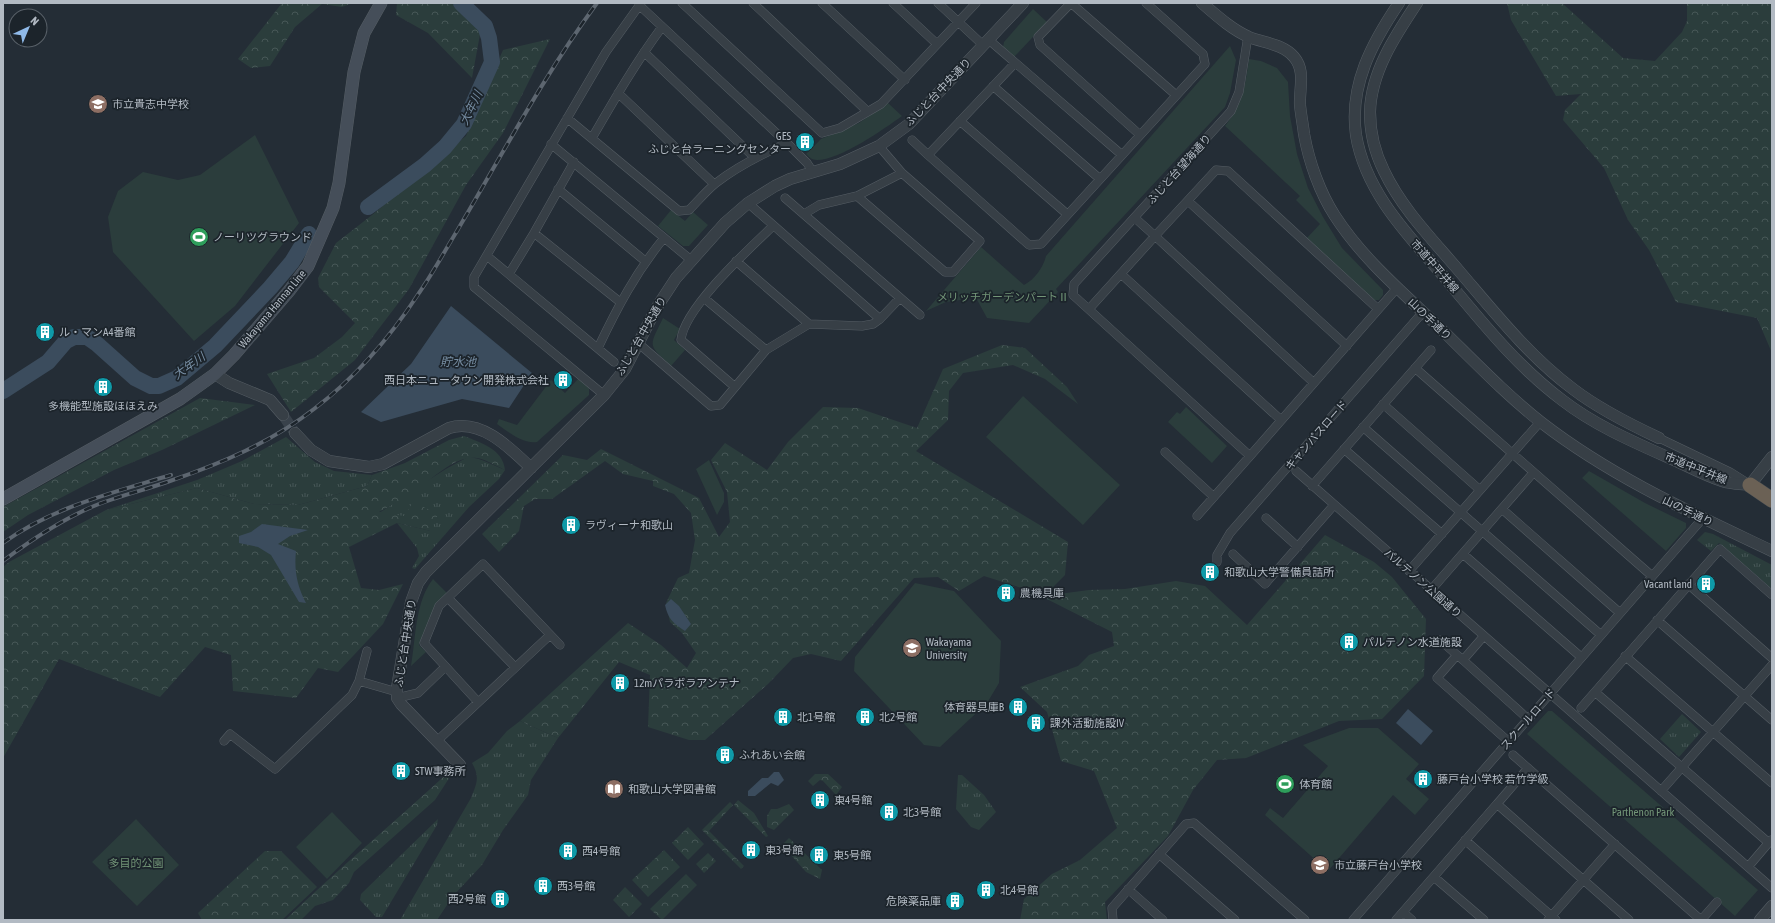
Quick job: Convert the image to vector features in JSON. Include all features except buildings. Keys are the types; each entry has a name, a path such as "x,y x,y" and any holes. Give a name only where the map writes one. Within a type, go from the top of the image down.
{"highway":[{"path":"1750,485 1772,500"}],"main road":[{"name":"Wakayama Hannan Line","path":"3,499 180,399 215,374 234,355 284,297 308,266 325,230 333,208 339,183 354,72 364,33 381,3"}],"street":[{"path":"682,3 822,133 840,128 881,104 976,3"},
{"path":"753,3 867,111"},
{"path":"822,3 905,80"},
{"path":"893,3 937,44"},
{"path":"938,3 959,22 1015,62 1122,155"},
{"name":"ふじと台 中央通り","path":"460,765 401,704 397,695 411,602 418,583 435,563 604,395 625,369 657,307 691,260 724,223 748,203 775,186 790,179 840,164 879,146 909,124 1023,3"},
{"path":"1140,135 1040,45 1038,37 1071,3 1176,95"},
{"path":"912,140 1029,245 1041,244 1204,64 1203,54 1146,3"},
{"name":"山の手通り","path":"1202,3 1216,16 1248,36 1281,48 1296,59 1302,71 1300,106 1305,137 1312,166 1323,192 1335,215 1356,244 1397,288 1540,422 1613,472 1654,494 1772,551"},
{"name":"市道中平井線","path":"1399,3 1371,48 1356,93 1355,114 1359,149 1369,176 1396,220 1512,356 1541,384 1563,401 1611,431 1639,444 1723,481 1750,485"},
{"name":"市道中平井線","path":"1417,3 1398,32 1379,71 1373,91 1370,112 1376,152 1395,191 1426,233 1513,334 1534,356 1573,389 1596,405 1659,438 1730,472 1750,485"},
{"path":"604,395 474,287 474,277 606,52 640,4 662,27 787,143 814,172"},
{"path":"592,138 618,93 662,27"},
{"name":"ふじと台 望海通り","path":"1089,309 1073,295 1074,284 1231,111 1239,92 1248,36"},
{"path":"644,52 755,158"},
{"path":"928,155 1015,62"},
{"path":"993,86 1100,179"},
{"path":"618,93 714,184"},
{"path":"567,118 679,211 689,210 714,184 755,158 787,143"},
{"path":"960,121 1067,214"},
{"path":"551,144 691,260"},
{"path":"857,196 945,272 953,272 980,241 902,173 879,146"},
{"path":"509,274 574,162"},
{"path":"1250,456 1089,309 1216,170 1228,171 1378,309"},
{"path":"804,214 820,205 857,196 902,173"},
{"path":"558,189 645,261"},
{"path":"785,198 920,315"},
{"path":"1188,201 1346,346"},
{"path":"748,203 880,319"},
{"path":"1135,218 1314,383"},
{"path":"735,387 681,340 682,333 704,298 736,261 773,226"},
{"path":"534,233 620,302"},
{"path":"598,348 620,302 645,261 664,238"},
{"path":"487,256 614,362"},
{"path":"736,261 809,324"},
{"path":"1121,274 1281,420"},
{"path":"1197,516 1397,288"},
{"path":"704,298 766,350"},
{"path":"638,343 711,406 720,405 766,350 809,324 862,326 873,324 880,319 900,298"},
{"name":"キャンパスロード","path":"1217,562 1218,555 1230,533 1423,312"},
{"path":"1312,486 1382,404 1431,350"},
{"path":"1415,368 1512,455 1652,576"},
{"path":"215,374 229,383 270,400 283,415"},
{"path":"1382,404 1480,490"},
{"path":"1409,571 1540,422"},
{"path":"295,433 311,450 329,461 369,467 383,464 460,424 473,426 483,430 506,446 531,468"},
{"path":"1363,427 1601,635"},
{"path":"1344,449 1442,534"},
{"path":"1165,452 1214,497"},
{"path":"1750,485 1772,457"},
{"name":"パルテノン公園通り","path":"1296,472 1661,791"},
{"path":"1430,590 1533,473"},
{"path":"1233,554 1265,584 1334,505"},
{"path":"1502,509 1620,613"},
{"path":"1266,518 1298,547"},
{"name":"スクールロード","path":"1355,919 1703,518"},
{"path":"1581,708 1720,549 1772,595"},
{"path":"1462,554 1581,657"},
{"path":"478,702 424,643 439,606 483,564 560,645"},
{"path":"1688,584 1772,658"},
{"path":"448,598 515,667"},
{"path":"1657,620 1772,720"},
{"path":"437,741 550,635"},
{"path":"1483,637 1460,658 1434,676 1508,741"},
{"path":"1440,640 1528,719"},
{"path":"224,741 230,734 274,769 352,695 367,651"},
{"path":"1626,656 1772,783"},
{"path":"1772,665 1661,791 1772,888"},
{"path":"358,681 397,695 418,693 445,667"},
{"path":"1595,692 1682,768 1770,841 1748,867"},
{"path":"1513,755 1702,920 1717,902"},
{"path":"1396,920 1528,768"},
{"path":"1497,804 1629,920"},
{"path":"1113,920 1112,908 1186,824 1194,823 1305,920"},
{"path":"1465,840 1552,919 1615,844"},
{"path":"1159,854 1235,920"},
{"path":"1434,877 1484,920"},
{"path":"1128,889 1163,920"},
{"path":"1760,920 1772,906"},
{"path":"1403,912 1412,920"}],"green space":[{"path":"282,3 353,3 342,7 322,4 295,27 270,66 251,68 238,59"},
{"path":"397,3 470,3 483,18 472,78 428,33 396,15"},
{"path":"1507,3 1562,3 1623,58 1655,61 1682,32 1687,21 1687,3 1772,3 1772,353 1757,318 1676,302 1649,250 1628,220 1604,168 1563,120 1565,110 1581,94 1556,96 1511,20"},
{"path":"1033,9 1047,22 1014,57 1003,47 1004,42"},
{"path":"550,39 503,133 466,185 409,289 355,360 291,412 267,374 314,358 342,337 355,323 319,287 318,278 336,243 372,215 466,136 503,50"},
{"name":"メリッチガーデンパートⅡ","path":"1230,46 1236,60 1230,93 1225,107 1056,289 1058,292 1029,323 987,318 975,296 967,299 946,302 926,311 981,247 1024,285 1032,280 1041,269 1046,256"},
{"path":"1249,59 1261,61 1277,68 1288,82 1290,116 1297,154 1308,188 1323,217 1342,248 1383,290 1383,295 1379,300 1373,300 1306,239 1320,224 1296,200 1300,196 1225,126 1236,110 1242,94"},
{"path":"888,103 902,116 873,136 849,150 827,159 815,160 806,154 821,139 859,123"},
{"name":"ノーリツグラウンド","path":"255,135 299,223 235,306 194,341 113,252 108,217 118,191 143,172 178,180 200,175"},
{"path":"671,210 685,221 693,212 708,225 689,246 683,246 658,226"},
{"path":"663,318 680,329 674,340 685,350 671,366 654,349 653,345 653,340"},
{"path":"1002,345 1025,348 1067,387 1078,404 1045,379 1013,365 963,373 949,391 948,420 916,451 1068,542 1065,575 1053,587 1059,594 1089,590 1125,589 1176,581 1205,586 1247,625 1325,535 1374,562 1392,577 1426,619 1424,676 1382,719 1339,721 1246,758 1217,760 1193,790 1168,836 1105,902 1107,920 1020,920 1024,899 1052,874 1080,860 1117,828 1094,771 1061,761 1047,712 1020,687 1078,666 1089,655 1114,646 1112,632 1031,591 984,576 959,591 938,577 914,578 841,661 811,654 793,658 768,684 705,740 689,740 648,727 650,675 619,662 558,738 520,721 628,623 661,645 687,668 696,653 682,633 670,622 666,603 678,578 689,573 695,540 691,513 674,494 653,486 653,481 623,474 605,461 552,499 535,499 524,506 519,531 499,552 482,534 563,455 587,460 601,449 699,498 719,537 730,522 727,492 711,460 725,443 767,470 788,442 823,407 858,408 917,428 943,369"},
{"path":"578,379 589,388 589,395 537,442 521,440 497,424 499,419 517,425 551,380 565,393"},
{"path":"1023,396 1120,485 1083,525 986,437"},
{"path":"200,398 255,405 162,450 114,470 28,515 3,532 3,507"},
{"path":"1186,407 1227,446 1212,463 1168,422 1177,412 1180,414"},
{"path":"464,436 484,444 496,452 503,463 505,470 480,458 461,460 445,468 411,493 379,512 404,516 413,502 438,514 431,531 397,523 349,547 361,588 379,590 403,584 383,624 338,672 318,668 296,698 233,691 231,655 205,647 160,697 59,659 3,758 3,567 9,562 106,510 197,488 254,504 298,505 367,486 372,475 405,463 449,440"},
{"path":"286,437 315,462 334,471 372,475 367,486 298,505 254,504 197,488 106,510 197,480 242,461"},
{"path":"468,457 482,460 505,470 499,479 469,507 415,569 412,568 419,556 417,548 397,523 431,531 404,517 379,513 456,463"},
{"path":"709,460 724,493 724,502 717,515 696,469"},
{"path":"1589,471 1645,503 1686,523 1686,528 1666,551 1582,478"},
{"path":"1705,532 1713,534 1772,565 1772,589 1719,543 1711,551 1697,540"},
{"path":"433,579 447,593 436,603 419,645 426,652 411,666 419,609 427,588"},
{"path":"915,583 954,591 1001,641 999,683 987,703 940,747 924,745 854,671 855,657"},
{"name":"Parthenon Park","path":"1548,711 1552,711 1758,890 1735,916 1527,734"},
{"path":"1682,714 1701,732 1679,757 1660,739"},
{"path":"520,721 558,738 531,780 528,795 503,830 482,865 453,896 437,920 400,920 471,798 477,780 476,772 472,763 488,753 507,731"},
{"path":"1349,728 1378,728 1419,764 1406,779 1429,799 1415,815 1393,795 1328,871 1265,815 1270,808 1283,818 1328,766 1303,745"},
{"path":"452,769 455,769 435,800 354,872 349,883 333,900 315,906 301,920 285,920 326,882"},
{"path":"815,774 828,774 842,787 836,795 823,781 820,780 813,786 808,781"},
{"path":"958,775 962,775 984,795 996,812 979,830 971,827 956,809"},
{"path":"738,800 754,813 768,836 766,837 734,805"},
{"path":"730,802 733,805 709,831 744,866 741,869 702,830"},
{"path":"789,804 794,810 774,830 767,827 767,816 771,809 777,809"},
{"path":"332,812 362,843 327,879 296,847"},
{"name":"多目的公園","path":"136,819 179,865 137,906 92,862"},
{"path":"438,819 437,825 382,917 376,917 360,900 361,894"},
{"path":"688,827 704,844 688,860 672,843"},
{"path":"789,838 822,870 820,879 806,872 782,845"},
{"path":"664,850 680,867 648,897 632,880"},
{"path":"265,851 281,851 317,887 282,920 202,920 198,913"},
{"path":"708,853 716,861 704,873 696,864"},
{"path":"686,874 697,885 662,920 650,909"},
{"path":"625,887 642,904 629,917 613,900"}],"water":[{"name":"貯水池","path":"451,306 532,373 509,408 462,399 381,422 361,412 411,364"},
{"path":"262,524 308,530 290,536 278,544 296,551 295,565 297,578 300,590 306,603 299,602 271,555 258,547 239,543 239,536 251,532"},
{"path":"671,599 679,606 691,624 685,631 674,623 669,617 665,605"},
{"path":"1408,709 1433,731 1421,745 1396,723"},
{"path":"774,772 779,772 784,780 778,786 771,783 755,796 748,796 748,791 762,778 768,778"}],"waterway":[{"name":"大年川","path":"368,207 425,165 445,147 464,124 492,62 489,38 485,26 461,3"},
{"name":"大年川","path":"3,391 48,362 66,341 74,337 87,337 135,378 151,386 159,386 177,378 215,346 270,288 292,262 309,234"}],"tunnel":[{"path":"283,415 295,433"}],"railway":[{"path":"3,561 47,531 103,502 161,484 208,467 263,442 314,409 344,384 371,356 397,325 434,270 541,87 597,3"},
{"path":"3,543 22,530 63,510 105,495 171,475"}],"place":[{"name":"市立貴志中学校","path":"98,104"},
{"name":"GES ふじと台ラーニングセンター","path":"805,142"},
{"name":"ノーリツグラウンド","path":"199,237"},
{"name":"ル・マンA4番館","path":"45,332"},
{"name":"西日本ニュータウン開発株式会社","path":"563,380"},
{"name":"多機能型施設ほほえみ","path":"103,387"},
{"name":"ラヴィーナ和歌山","path":"571,525"},
{"name":"和歌山大学警備員詰所","path":"1210,572"},
{"name":"Vacant land","path":"1706,584"},
{"name":"農機具庫","path":"1006,593"},
{"name":"パルテノン水道施設","path":"1349,642"},
{"name":"Wakayama University","path":"912,648"},
{"name":"12mパラボラアンテナ","path":"620,683"},
{"name":"体育器具庫B","path":"1018,707"},
{"name":"北1号館","path":"783,717"},
{"name":"北2号館","path":"865,717"},
{"name":"課外活動施設IV","path":"1036,723"},
{"name":"ふれあい会館","path":"725,755"},
{"name":"STW事務所","path":"401,771"},
{"name":"藤戸台小学校 若竹学級","path":"1423,779"},
{"name":"体育館","path":"1285,784"},
{"name":"和歌山大学図書館","path":"614,789"},
{"name":"東4号館","path":"820,800"},
{"name":"北3号館","path":"889,812"},
{"name":"東3号館","path":"751,850"},
{"name":"西4号館","path":"568,851"},
{"name":"東5号館","path":"819,855"},
{"name":"市立藤戸台小学校","path":"1320,865"},
{"name":"西3号館","path":"543,886"},
{"name":"北4号館","path":"986,890"},
{"name":"西2号館","path":"500,899"},
{"name":"危険薬品庫","path":"955,901"}]}
